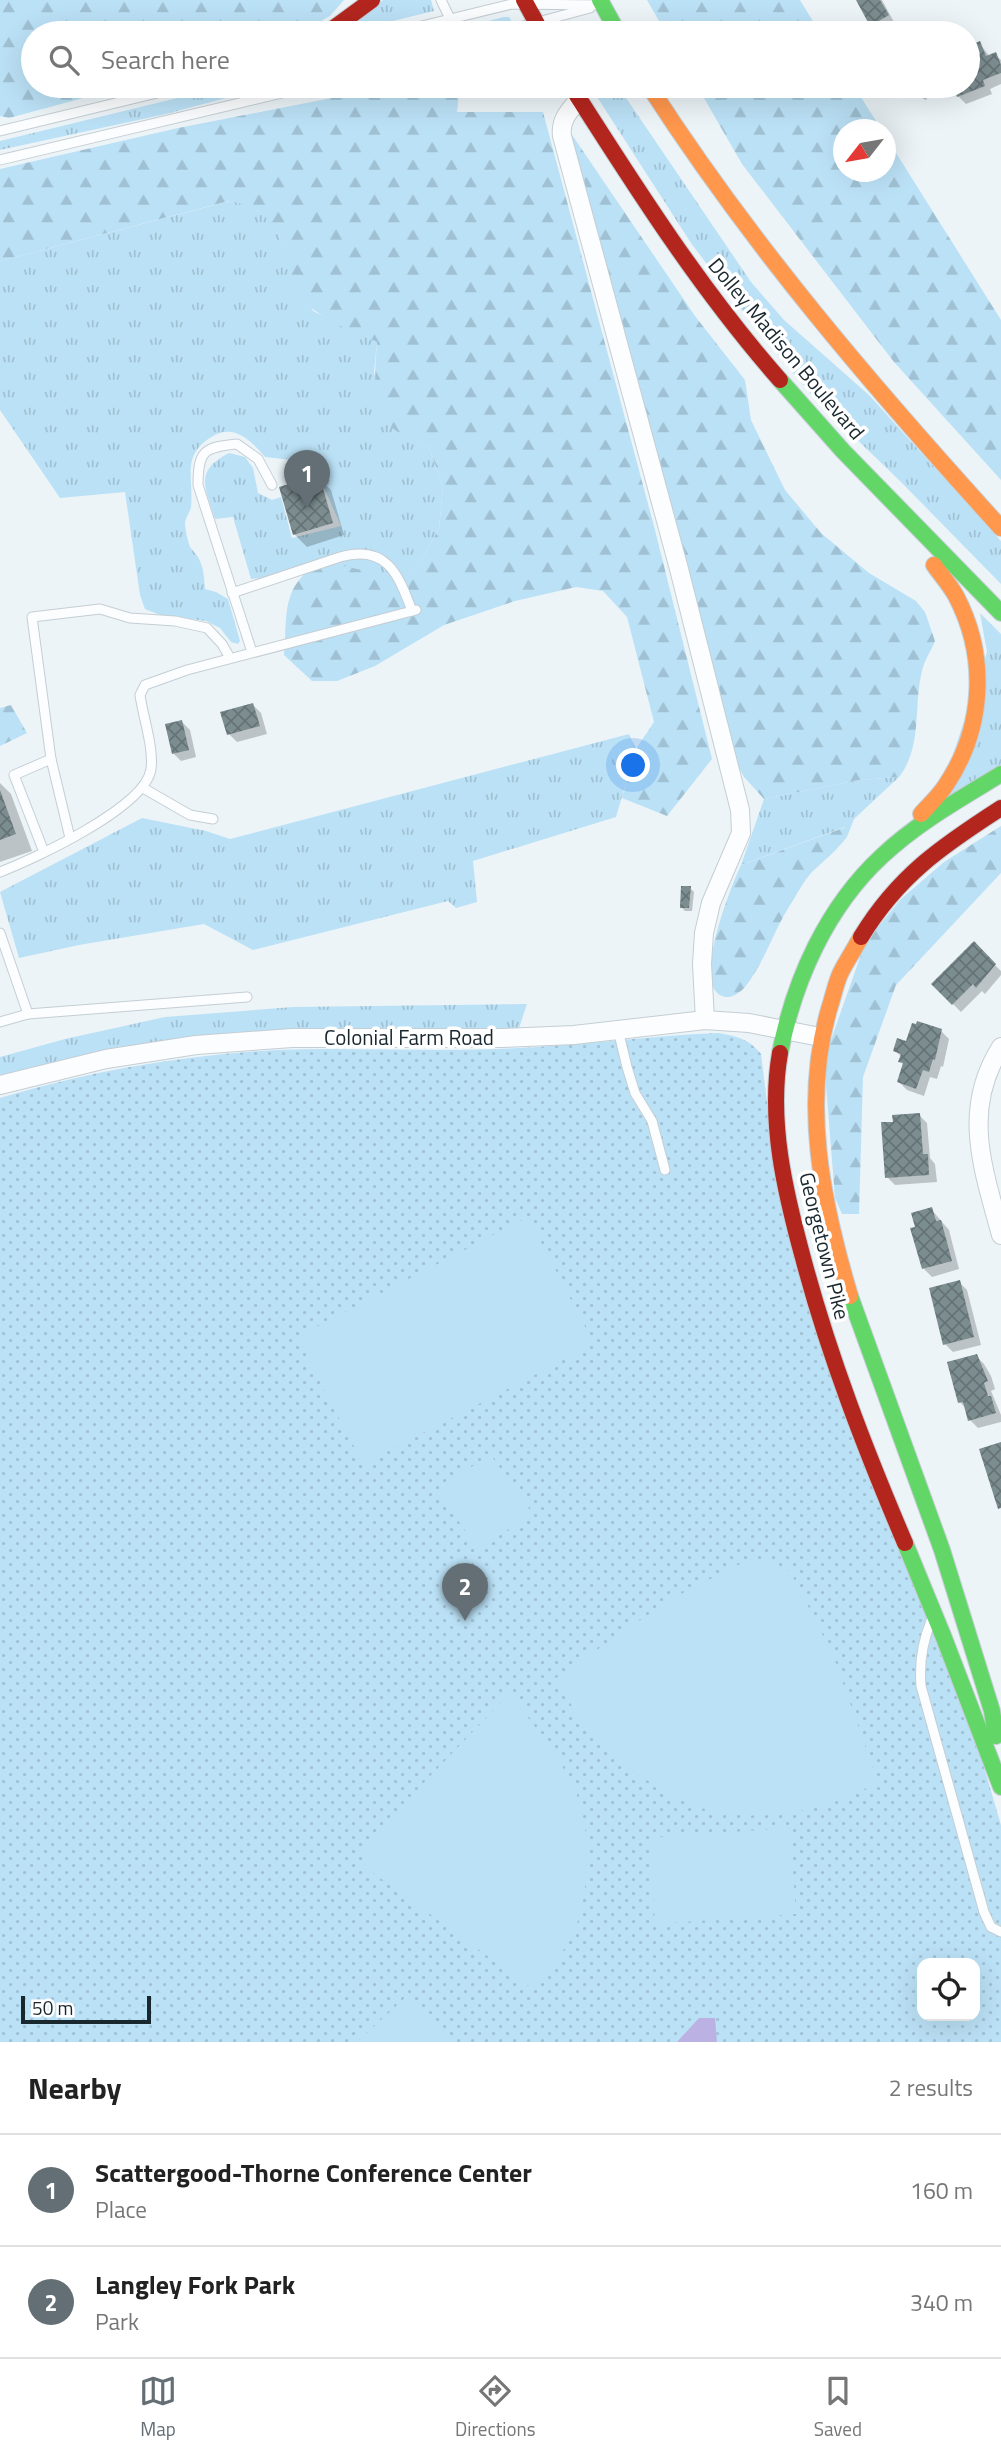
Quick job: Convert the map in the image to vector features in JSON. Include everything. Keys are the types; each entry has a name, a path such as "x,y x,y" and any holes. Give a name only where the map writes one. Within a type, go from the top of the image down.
{"main road":[{"path":"343,21 372,0"},
{"path":"525,2 535,21"},
{"path":"601,3 611,21"},
{"name":"Dolley Madison Boulevard","path":"579,98 647,206 701,282 780,382 843,451 923,530 1001,613"},
{"name":"Dolley Madison Boulevard","path":"657,98 722,195 797,294 892,407 1001,528"},
{"path":"843,451 912,541 954,590 972,629 979,666 977,709 970,739 959,766 934,801 880,857"},
{"name":"Georgetown Pike","path":"1001,774 880,857 848,894 821,936 797,989 785,1030 778,1075 777,1124 800,1247 837,1374 934,1612 1001,1787"},
{"name":"Georgetown Pike","path":"1001,808 925,860 880,906 845,963 829,1000 814,1074 815,1132 820,1172 836,1246 859,1324 956,1590 992,1711 1001,1766"}],"street":[{"path":"572,98 561,126 562,136 679,569 740,810 741,833 711,903 704,933 702,964 705,1020"},
{"name":"Colonial Farm Road","path":"0,1085 106,1059 196,1045 292,1038 502,1038 618,1030 705,1020 750,1023 820,1037"},
{"path":"1001,1046 981,1089 977,1127 982,1166 1001,1235"}],"lane":[{"path":"441,0 450,19"},
{"path":"442,21 525,2 601,3"},
{"path":"556,21 601,3"},
{"path":"0,131 136,98"},
{"path":"0,160 261,98"},
{"path":"252,652 198,485 198,462 207,451 237,444 258,459 272,485"},
{"path":"0,872 70,838 125,804 143,788 151,768 140,695 145,685 160,678 230,658 414,610 392,567 368,553 340,557 232,593"},
{"path":"70,838 51,759 32,617 100,609 130,618 175,621 207,628 222,644 230,658"},
{"path":"44,852 14,775 51,759"},
{"path":"143,788 190,815 213,819"},
{"path":"0,933 28,1014"},
{"path":"0,1022 28,1014 247,997"},
{"path":"618,1030 635,1093 652,1121 665,1170"},
{"path":"934,1612 923,1640 919,1662 921,1686 984,1912 991,1927 1001,1932"}],"green space":[{"path":"0,0 344,0 330,16 321,21 21,21 21,98 83,98 9,118 0,116"},
{"path":"383,0 431,0 434,11 393,21 358,21"},
{"path":"647,0 800,0 813,21 659,21"},
{"path":"504,17 511,20 510,21 488,21"},
{"path":"177,98 226,98 166,114 0,150 0,141"},
{"path":"332,98 459,98 457,112 543,112 655,530 712,759 667,816 622,798 636,749 654,722 627,617 603,591 576,587 515,601 444,625 375,666 337,681 312,681 284,655 288,602 298,581 307,571 320,561 404,579 424,556 439,528 443,487 429,447 395,430 381,411 376,389 377,342 334,322 306,303 295,288 277,232 264,216 229,201 0,261 0,169 178,128"},
{"path":"598,98 626,98 751,282 784,320 869,395 1001,541 1001,584 816,400 756,329 691,243"},
{"path":"704,98 862,98 875,119 833,119 833,182 896,182 896,153 1001,320 1001,480 894,362 742,164"},
{"path":"566,126 695,316 745,380 751,420 785,490 821,533 869,573 916,601 925,612 935,641 922,671 911,752 899,777 859,780 764,799 738,766"},
{"path":"230,201 247,204 272,221 313,311 377,342 374,373 395,430 429,447 443,487 439,528 424,556 404,580 320,561 303,573 251,579 233,517 215,519 206,489 205,481 211,466 229,453 245,457 253,468 258,493 272,500 281,497 292,538 341,526 319,476 301,481 300,461 265,457 237,433 223,432 204,442 197,450 191,466 191,507 185,522 186,530 190,546 201,565 205,589 228,599 240,641 238,644 231,642 220,628 206,621 160,615 145,609 140,595 125,492 60,498 0,410 0,261"},
{"path":"980,613 1001,634 1001,768 935,809 987,652"},
{"path":"11,705 27,733 0,746 0,708"},
{"path":"629,734 636,749 616,817 473,861 477,902 456,908 448,901 253,950 204,924 19,958 0,892 142,818 206,831 230,839"},
{"path":"899,777 854,819 847,837 845,827 741,865 764,799 859,780"},
{"path":"1001,826 1001,873 896,985 863,1077 859,1214 842,1214 835,1198 824,1060 865,943 901,899 944,862"},
{"path":"846,827 847,837 804,882 745,987 729,997 716,991 711,978 711,959 722,914 741,865"},
{"path":"527,1004 519,1028 332,1029 210,1035 0,1077 0,1057 65,1039 165,1017 293,1007"},
{"path":"718,1033 737,1037 752,1045 761,1054 775,1167 971,1723 1001,1825 1001,2042 0,2042 0,1098 102,1072 242,1052 551,1046"},
{"path":"528,1217 594,1344 363,1464 297,1337"},
{"path":"490,1454 532,1513 479,1550 437,1491"},
{"path":"752,1558 790,1571 833,1655 878,1782 818,1807 775,1815 731,1814 700,1808 658,1787 624,1765 601,1745 579,1718 556,1678 671,1599"},
{"path":"510,1693 567,1774 579,1800 586,1833 587,1869 579,1917 566,1947 533,1989 365,1867 362,1847"},
{"path":"790,1828 796,1914 655,1924 649,1838"},
{"path":"408,1995 451,2042 357,2042"}],"shaded area":[{"path":"699,2018 715,2018 717,2042 677,2042"}],"building":[{"path":"856,0 880,0 889,15 879,21 867,21"},
{"path":"980,41 986,56 996,52 1001,65 1001,73 983,80 985,86 980,88"},
{"path":"319,475 333,523 293,535 279,487"},
{"path":"253,703 260,726 227,735 220,712"},
{"path":"182,720 189,750 172,754 165,724"},
{"path":"0,790 16,834 0,840"},
{"path":"681,886 691,886 689,908 680,908"},
{"path":"974,941 996,964 976,988 973,984 952,1005 931,984"},
{"path":"917,1021 942,1029 935,1060 933,1059 929,1072 923,1070 916,1089 897,1082 903,1063 898,1062 901,1054 893,1051 897,1038 906,1041 912,1023 916,1024"},
{"path":"920,1113 923,1154 928,1154 929,1175 885,1178 881,1122 893,1122 892,1115"},
{"path":"932,1207 936,1221 941,1220 952,1261 922,1269 910,1228 915,1227 911,1213"},
{"path":"960,1280 974,1337 943,1345 929,1288"},
{"path":"977,1354 988,1381 984,1383 988,1396 991,1396 996,1413 968,1421 963,1402 958,1403 947,1362"},
{"path":"1001,1442 1001,1508 998,1509 979,1449"}],"traffic: fast":[{"path":"600,0 611,21"},
{"path":"780,380 843,451 1001,613"},
{"path":"780,1053 794,999 816,946 829,921 862,876 910,833 1001,774"},
{"path":"850,1296 942,1550 992,1711 996,1736"},
{"path":"905,1543 1001,1787"}],"traffic: slow":[{"path":"657,98 729,203 816,314 906,422 1001,528"},
{"path":"921,814 943,789 959,763 968,740 977,692 977,668 966,619 954,592 934,565"},
{"path":"850,1296 824,1188 816,1115 817,1079 821,1042 837,983 861,937"}],"traffic: jam":[{"path":"343,21 372,0"},
{"path":"524,0 535,21"},
{"path":"579,98 696,274 780,380"},
{"path":"861,937 890,896 906,879 941,849 1001,808"},
{"path":"780,1053 777,1130 796,1233 836,1366 905,1543"}],"place":[{"name":"Scattergood-Thorne Conference Center","path":"307,508"},
{"name":"Langley Fork Park","path":"465,1621"}]}
